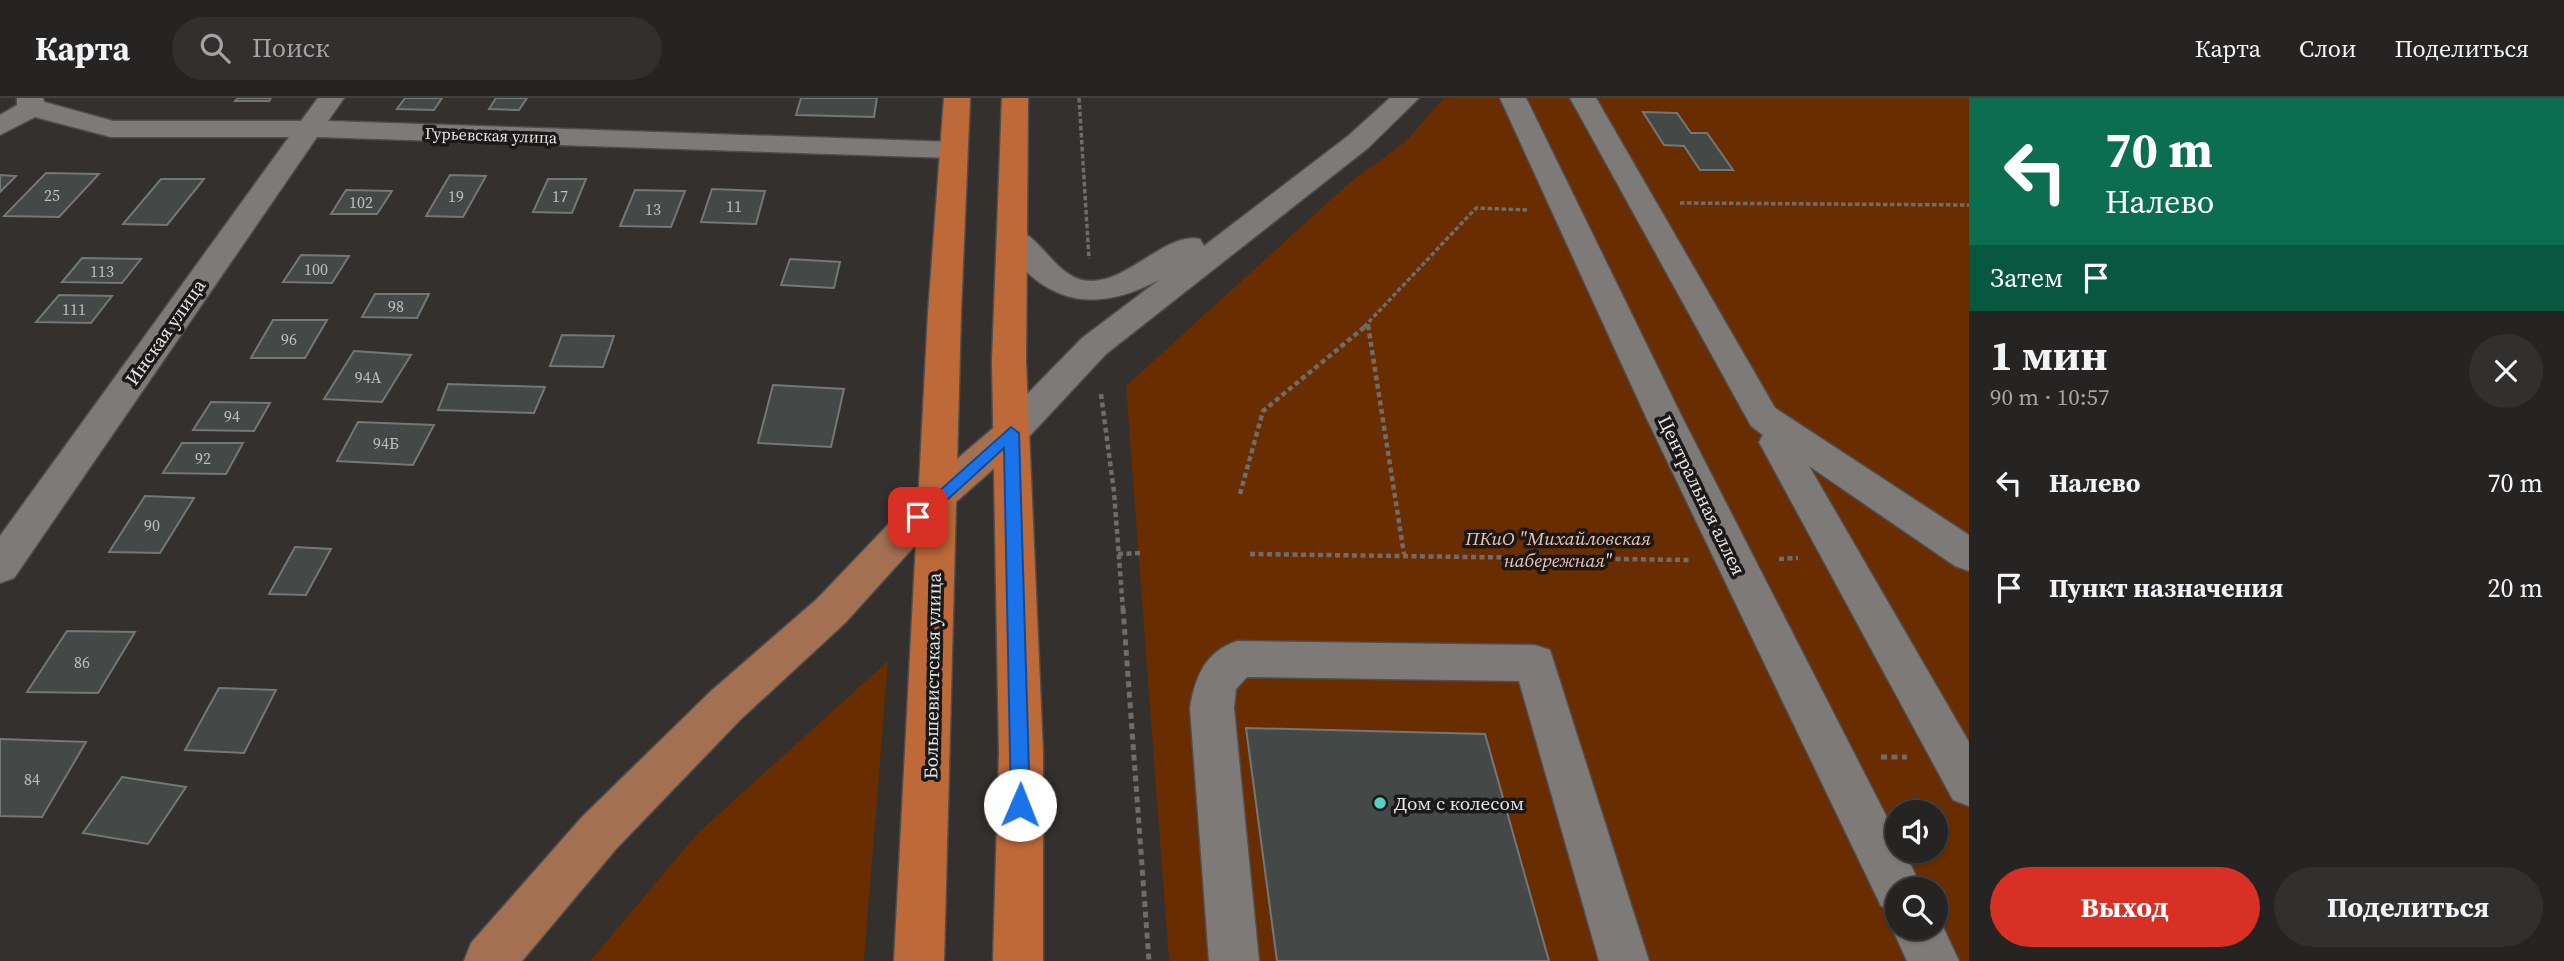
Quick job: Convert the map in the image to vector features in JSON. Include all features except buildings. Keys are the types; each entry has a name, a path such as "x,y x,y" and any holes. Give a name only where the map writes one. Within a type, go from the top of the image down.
{"highway":[{"name":"Большевистская улица","path":"919,961 931,761 936,498 957,98"},
{"path":"1015,98 1009,361 1021,753 1018,961"}],"main road":[{"path":"489,961 521,938 600,833 724,706 831,611 936,498 1011,433"}],"street":[{"name":"Инская улица","path":"0,567 331,98"},
{"path":"1011,433 1094,346 1358,142 1406,98"},
{"name":"Центральная аллея","path":"1513,98 1664,417 1892,877"},
{"path":"1583,98 1763,417 1969,555"},
{"name":"Гурьевская улица","path":"30,103 111,129 308,129 953,150"},
{"path":"0,127 30,103"},
{"path":"1012,236 1039,266 1074,289 1090,291 1119,285 1175,256 1288,178 1358,142"},
{"path":"1777,442 1961,771"},
{"path":"1234,961 1212,708 1216,681 1237,659 1250,659 1535,663 1624,961"},
{"path":"1923,940 1934,961"}],"path":[{"path":"1079,98 1090,291"},
{"path":"1668,203 1969,205"},
{"path":"1240,494 1263,411 1368,324 1476,208 1530,210"},
{"path":"1368,324 1404,554"},
{"path":"1094,346 1114,492 1149,961"},
{"path":"1118,554 1142,553"},
{"path":"1250,554 1697,560"},
{"path":"1833,757 1961,771"}],"green space":[{"name":"ПКиО \"Михайловская набережная\"","path":"1444,98 1969,98 1969,961 1169,961 1126,386 1348,184 1404,143"},
{"path":"888,661 864,961 590,961 697,834"}],"place":[{"name":"Дом с колесом","path":"1380,803"}],"route":[{"path":"918,517 1011,433 1021,753 1020,805"}]}
